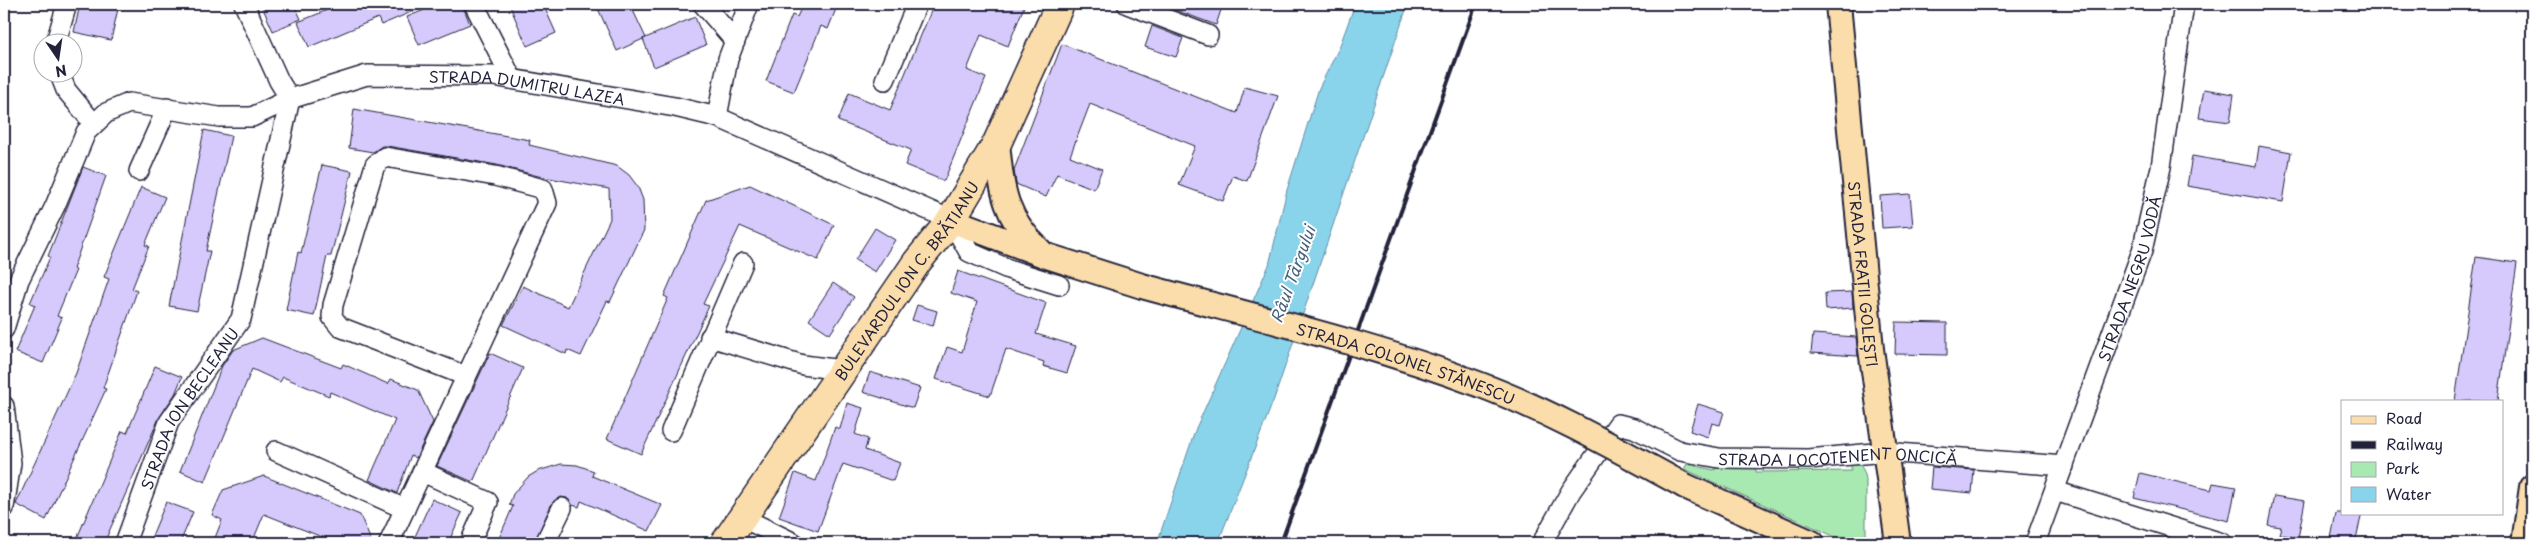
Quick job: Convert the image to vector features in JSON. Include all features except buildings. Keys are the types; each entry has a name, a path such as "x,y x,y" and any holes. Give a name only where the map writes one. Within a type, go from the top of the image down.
{"highway":[{"name":"BULEVARDUL ION C. BRĂTIANU","path":"725,543 842,370 918,262 951,220 997,142 1060,4"}],"main road":[{"name":"STRADA FRAȚII GOLEȘTI","path":"1838,4 1870,349 1898,543"},
{"path":"997,142 1001,183 1010,213 1024,236 1044,256"},
{"name":"STRADA COLONEL STĂNESCU","path":"951,220 1044,256 1142,286 1398,355 1479,384 1533,406 1584,431 1685,486 1812,543"},
{"path":"2524,543 2532,487"}],"street":[{"path":"59,32 67,4"},
{"path":"244,4 279,81 290,99"},
{"path":"474,4 512,79"},
{"path":"703,4 735,41"},
{"path":"717,118 728,59 749,4"},
{"path":"886,80 917,4"},
{"path":"1126,4 1208,35"},
{"name":"STRADA NEGRU VODĂ","path":"2035,543 2142,251 2153,211 2184,4"},
{"name":"STRADA DUMITRU LAZEA","path":"94,124 106,113 129,102 219,117 252,117 290,99 367,75 493,76 675,107 717,118 951,220"},
{"path":"4,329 19,280 55,206 86,132 94,124 66,90 63,82"},
{"name":"STRADA ION BECLEANU","path":"125,543 168,422 241,319 290,99"},
{"path":"139,171 167,108"},
{"path":"389,543 548,203 543,190 495,176 384,157 375,165 333,305 332,317 340,327 466,376"},
{"path":"951,220 969,252 1008,270 1059,286"},
{"path":"671,431 743,263"},
{"path":"710,337 803,365 842,370"},
{"path":"4,406 11,463 4,508"},
{"name":"STRADA LOCOTENENT ONCICĂ","path":"1542,543 1571,491 1618,424 1634,428 1680,450 1719,458 1808,459 1885,452 2064,466"},
{"path":"276,451 405,509"},
{"path":"422,472 488,502 470,543"},
{"path":"2055,491 2222,543"},
{"path":"545,543 562,508"},
{"path":"741,517 794,543"}],"green space":[{"path":"1851,459 1861,467 1866,479 1866,537 1858,542 1849,543 1684,469 1687,464 1714,470 1728,460 1755,460 1756,472 1851,471"}],"water":[{"name":"Râul Târgului","path":"1355,4 1408,4 1274,399 1218,543 1157,543 1196,428 1269,265 1287,190 1319,88 1339,48"}],"railway":[{"path":"1281,543 1476,4"}]}
